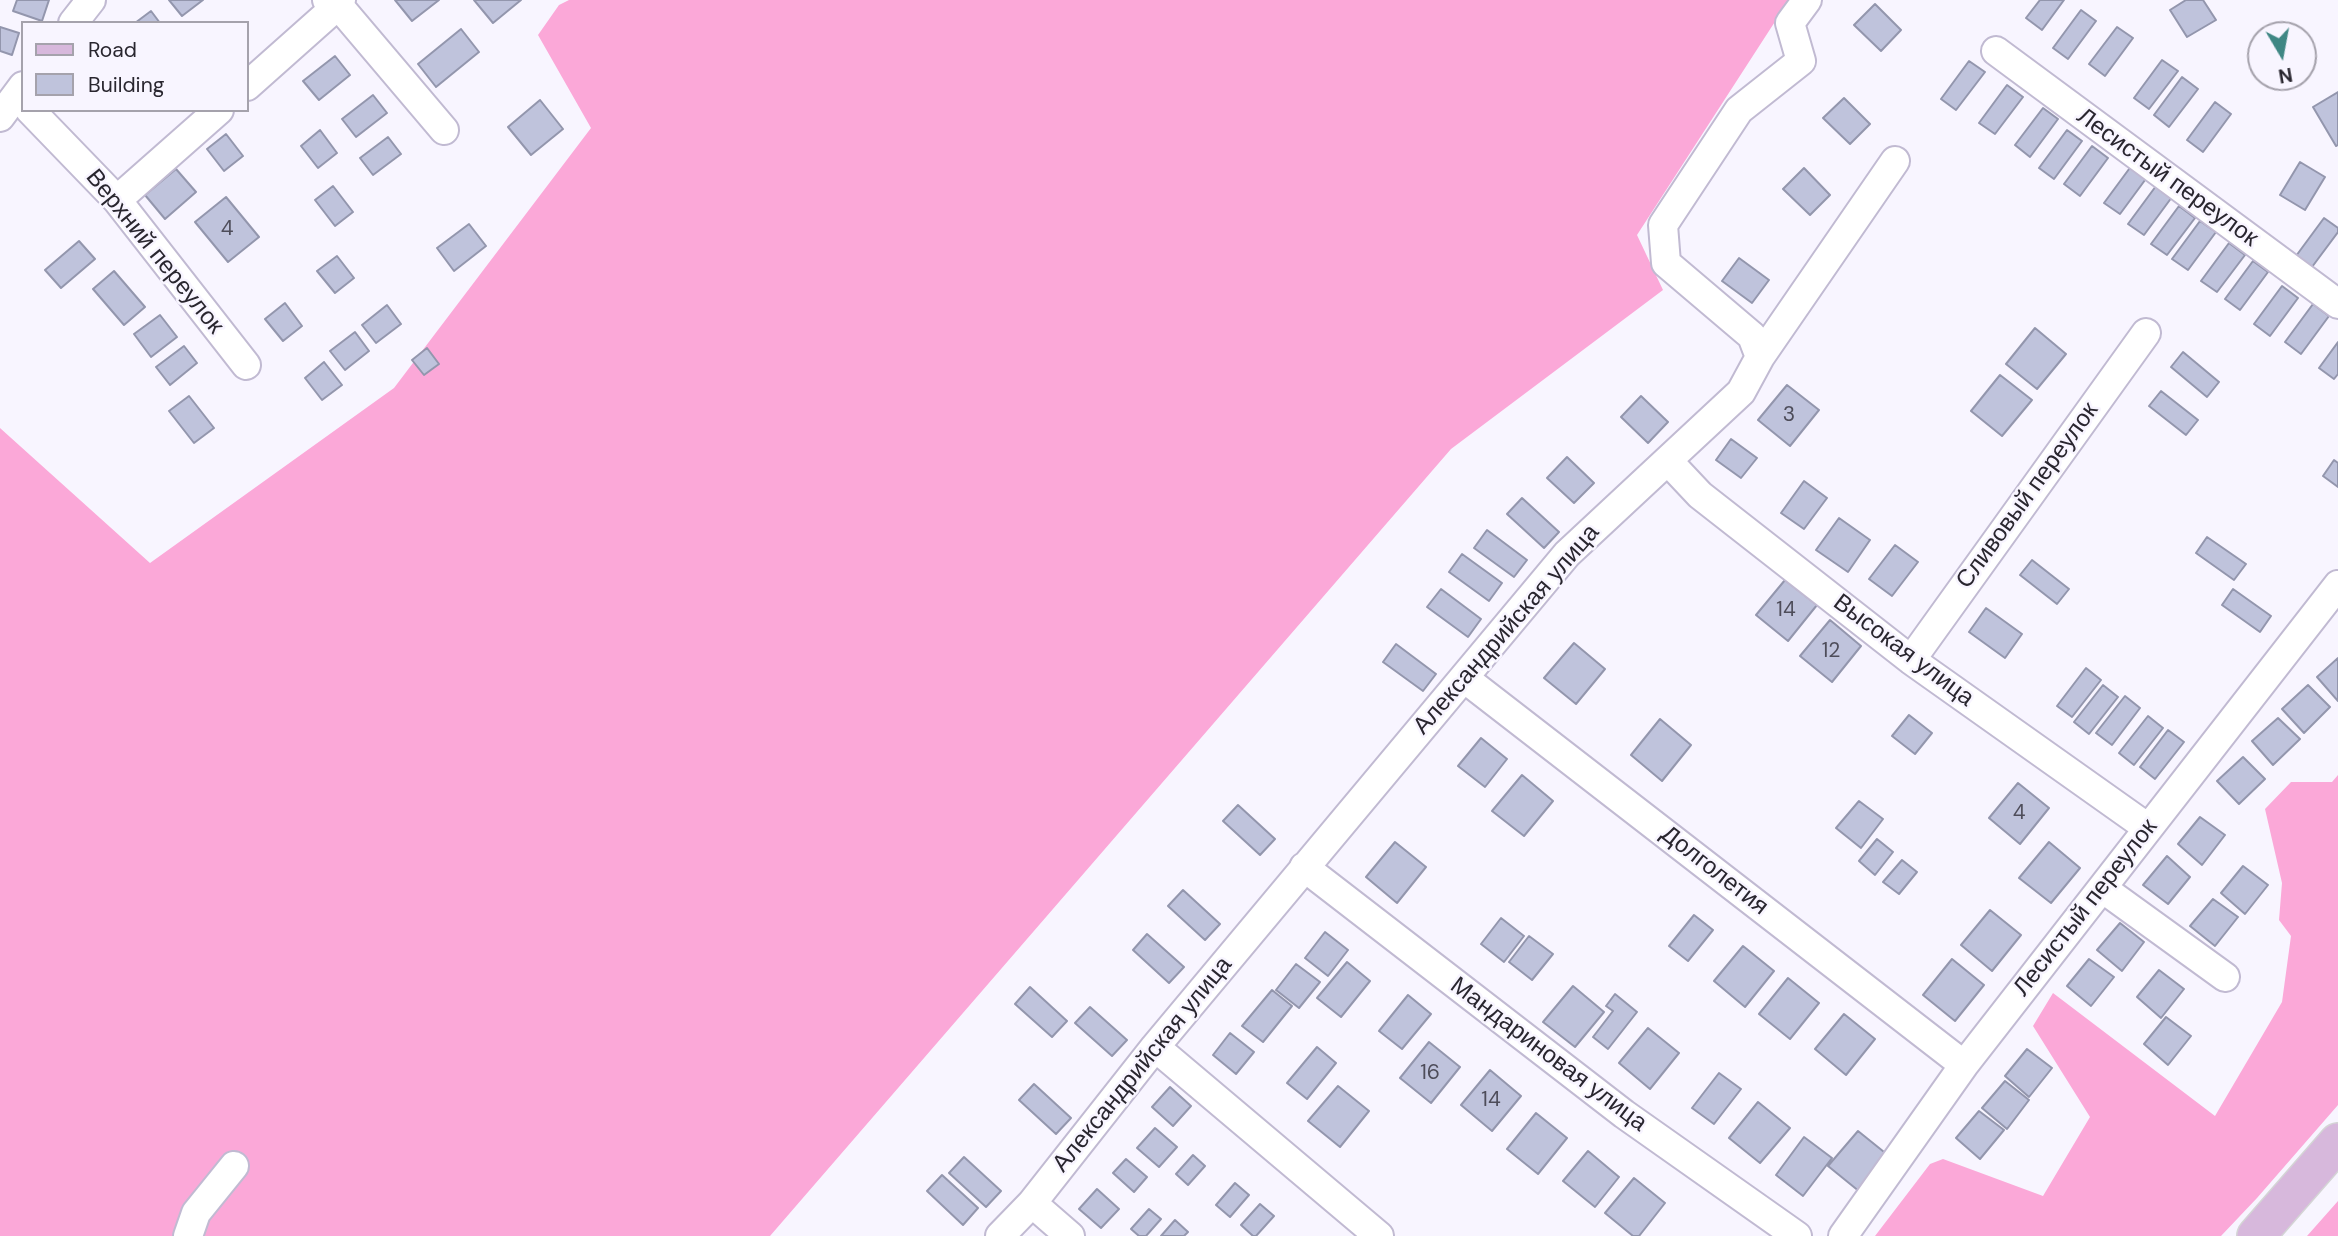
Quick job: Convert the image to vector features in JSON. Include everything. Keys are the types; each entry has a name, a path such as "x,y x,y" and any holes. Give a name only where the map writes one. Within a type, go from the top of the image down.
{"main road":[{"path":"2256,1236 2338,1142"}],"street":[{"path":"75,21 91,0"},
{"path":"1760,357 1752,336 1667,263 1663,225 1739,110 1801,61 1790,23 1807,0"},
{"path":"248,85 335,2 444,130"},
{"name":"Лесистый переулок","path":"1996,51 2338,304"},
{"name":"Верхний переулок","path":"28,112 117,200 246,365"},
{"path":"117,200 217,112"},
{"name":"Александрийская улица","path":"1000,1236 1032,1203 1154,1047 1567,554 1741,392 1760,357 1895,161"},
{"name":"Сливовый переулок","path":"1911,660 2146,332"},
{"name":"Высокая улица","path":"1668,461 1700,495 1911,660 2148,828"},
{"name":"Лесистый переулок","path":"1843,1236 1964,1065 2338,586"},
{"name":"Долголетия","path":"1464,678 1964,1065"},
{"name":"Мандариновая улица","path":"1304,867 1782,1233"},
{"path":"2102,888 2225,977"},
{"path":"1154,1047 1379,1236"},
{"path":"188,1236 196,1213 234,1166"},
{"path":"1032,1203 1070,1236"}],"shaded area":[{"path":"569,0 1789,0 1637,235 1663,290 1451,449 770,1236 0,1236 0,428 150,563 394,388 591,128 538,35 559,5"},
{"path":"2338,775 2338,1105 2221,1236 1875,1236 1930,1164 1943,1159 2043,1196 2090,1117 2033,1026 2053,993 2215,1116 2282,1002 2291,936 2279,920 2282,883 2265,809 2291,782 2332,782"},
{"path":"2338,1201 2338,1236 2307,1236"}],"building":[{"path":"17,0 49,0 42,21 13,11"},
{"path":"169,0 203,0 182,16"},
{"path":"395,0 439,0 412,21"},
{"path":"474,0 521,0 493,23"},
{"path":"2040,0 2064,0 2042,30 2026,18"},
{"path":"2186,0 2203,0 2216,20 2187,37 2170,10"},
{"path":"1875,4 1901,30 1881,51 1854,25"},
{"path":"2081,10 2096,21 2068,59 2053,48"},
{"path":"151,11 158,21 138,21"},
{"path":"0,27 19,33 12,55 0,51"},
{"path":"2117,27 2133,38 2105,76 2089,64"},
{"path":"461,29 479,52 436,87 418,64"},
{"path":"335,56 350,75 319,100 303,81"},
{"path":"2162,60 2178,71 2149,109 2134,98"},
{"path":"1969,61 1985,72 1956,110 1941,99"},
{"path":"2182,77 2198,89 2169,127 2154,115"},
{"path":"2007,85 2023,97 1995,134 1979,123"},
{"path":"2338,92 2338,145 2336,146 2313,107"},
{"path":"373,95 387,113 356,137 342,119"},
{"path":"1844,98 1870,124 1850,144 1823,118"},
{"path":"540,100 563,129 531,155 508,127"},
{"path":"2215,102 2231,114 2203,152 2187,140"},
{"path":"2043,108 2058,119 2030,157 2015,145"},
{"path":"320,130 337,153 318,168 301,146"},
{"path":"2067,130 2082,141 2054,179 2039,168"},
{"path":"226,134 243,156 224,171 207,149"},
{"path":"388,137 401,154 373,175 360,158"},
{"path":"2092,146 2108,158 2080,196 2064,184"},
{"path":"2300,162 2325,177 2305,210 2280,195"},
{"path":"2132,165 2148,176 2120,214 2104,203"},
{"path":"1804,168 1830,195 1810,215 1783,189"},
{"path":"176,169 196,192 165,219 145,195"},
{"path":"333,186 353,212 335,226 315,200"},
{"path":"2156,186 2172,197 2144,235 2128,224"},
{"path":"226,197 259,237 228,262 195,222"},
{"path":"2179,206 2195,218 2167,255 2151,244"},
{"path":"2324,218 2338,228 2338,232 2312,267 2296,256"},
{"path":"2200,221 2216,232 2188,270 2172,259"},
{"path":"469,224 486,246 454,271 437,248"},
{"path":"79,241 95,259 61,288 45,270"},
{"path":"2229,243 2245,255 2217,292 2201,281"},
{"path":"337,256 354,278 335,293 317,271"},
{"path":"1739,258 1769,280 1752,303 1722,281"},
{"path":"2253,261 2268,272 2240,310 2225,299"},
{"path":"114,271 145,307 124,325 93,289"},
{"path":"2282,286 2298,298 2270,336 2254,324"},
{"path":"285,303 302,326 283,341 265,319"},
{"path":"2313,304 2329,316 2301,354 2285,342"},
{"path":"387,305 401,324 376,343 362,325"},
{"path":"160,315 177,337 151,357 134,334"},
{"path":"2035,328 2066,354 2037,389 2006,364"},
{"path":"355,332 369,351 345,370 330,351"},
{"path":"2338,342 2338,374 2334,379 2319,368"},
{"path":"184,346 197,363 170,385 156,367"},
{"path":"427,348 439,364 424,375 412,360"},
{"path":"2183,352 2219,382 2207,397 2171,367"},
{"path":"324,362 342,385 322,400 305,378"},
{"path":"2000,375 2032,400 2002,436 1971,411"},
{"path":"1787,385 1819,410 1790,446 1758,420"},
{"path":"2161,391 2198,420 2186,435 2149,406"},
{"path":"189,396 214,428 194,443 169,411"},
{"path":"1641,396 1668,422 1648,443 1621,417"},
{"path":"1731,439 1757,458 1741,478 1716,460"},
{"path":"1567,457 1594,483 1574,503 1547,478"},
{"path":"2334,460 2338,463 2338,487 2323,476"},
{"path":"1804,481 1827,498 1804,529 1781,513"},
{"path":"1522,498 1559,532 1544,548 1507,514"},
{"path":"1839,518 1870,540 1848,572 1816,550"},
{"path":"1487,530 1527,560 1514,577 1474,548"},
{"path":"2207,537 2246,564 2234,580 2196,553"},
{"path":"1895,545 1918,562 1892,596 1869,579"},
{"path":"1462,554 1502,583 1489,601 1449,572"},
{"path":"2032,560 2069,589 2057,604 2020,575"},
{"path":"1785,580 1817,605 1788,641 1756,615"},
{"path":"1441,589 1481,619 1468,637 1427,607"},
{"path":"2233,589 2271,616 2260,632 2222,605"},
{"path":"1986,608 2022,634 2005,658 1969,632"},
{"path":"1830,620 1861,646 1832,682 1800,656"},
{"path":"1574,643 1605,669 1576,704 1544,678"},
{"path":"1396,644 1436,674 1423,691 1383,662"},
{"path":"2338,658 2338,701 2317,677"},
{"path":"2086,668 2101,680 2072,717 2057,706"},
{"path":"2103,685 2118,697 2089,734 2074,722"},
{"path":"2308,685 2330,707 2304,733 2282,709"},
{"path":"2125,696 2140,708 2112,745 2096,733"},
{"path":"1909,715 1932,733 1915,754 1892,736"},
{"path":"2148,716 2163,728 2134,765 2119,753"},
{"path":"2278,718 2300,739 2273,765 2252,741"},
{"path":"1660,719 1691,745 1662,781 1631,755"},
{"path":"2168,730 2184,742 2155,779 2140,767"},
{"path":"1481,738 1507,759 1485,787 1458,766"},
{"path":"2243,757 2265,779 2239,804 2217,781"},
{"path":"1522,775 1553,801 1524,836 1492,811"},
{"path":"2018,783 2049,808 2020,844 1989,818"},
{"path":"1859,801 1883,819 1861,848 1836,828"},
{"path":"1238,805 1275,839 1260,855 1223,821"},
{"path":"2200,817 2225,835 2202,865 2178,844"},
{"path":"1877,839 1893,852 1875,875 1859,861"},
{"path":"1395,842 1426,867 1397,903 1366,877"},
{"path":"2049,842 2080,868 2051,903 2019,878"},
{"path":"2167,856 2190,877 2168,904 2143,885"},
{"path":"1902,860 1917,872 1899,894 1883,882"},
{"path":"2243,866 2268,885 2245,914 2221,893"},
{"path":"1183,890 1220,924 1205,940 1168,906"},
{"path":"2213,899 2238,917 2215,946 2190,926"},
{"path":"1990,910 2021,935 1992,971 1961,945"},
{"path":"1694,915 1713,930 1688,961 1669,946"},
{"path":"1501,918 1524,936 1504,962 1481,944"},
{"path":"2120,923 2144,942 2122,971 2097,950"},
{"path":"1325,932 1348,950 1328,976 1305,958"},
{"path":"1147,934 1184,967 1169,983 1133,950"},
{"path":"1529,936 1553,954 1532,980 1509,962"},
{"path":"1743,946 1774,971 1745,1007 1714,981"},
{"path":"1952,959 1984,985 1955,1021 1923,995"},
{"path":"2089,959 2114,977 2091,1006 2067,986"},
{"path":"1347,962 1370,981 1341,1017 1317,998"},
{"path":"1296,964 1320,982 1299,1008 1276,990"},
{"path":"2159,970 2184,989 2161,1018 2137,997"},
{"path":"1788,978 1819,1003 1790,1039 1759,1014"},
{"path":"1573,986 1604,1012 1575,1047 1543,1022"},
{"path":"1030,987 1067,1021 1052,1037 1015,1004"},
{"path":"1272,990 1292,1006 1263,1042 1242,1026"},
{"path":"1615,994 1637,1012 1608,1049 1593,1037 1613,1011 1606,1006"},
{"path":"1408,995 1431,1014 1402,1049 1379,1031"},
{"path":"1090,1007 1127,1040 1112,1056 1075,1023"},
{"path":"1844,1014 1875,1039 1846,1075 1815,1049"},
{"path":"2166,1017 2191,1036 2168,1065 2144,1044"},
{"path":"1648,1028 1679,1053 1650,1089 1619,1063"},
{"path":"1230,1033 1254,1052 1236,1074 1213,1055"},
{"path":"1429,1042 1460,1067 1431,1103 1400,1078"},
{"path":"1317,1047 1336,1063 1307,1099 1287,1083"},
{"path":"2027,1049 2052,1068 2029,1097 2005,1076"},
{"path":"1490,1070 1521,1096 1492,1131 1461,1105"},
{"path":"1719,1073 1741,1089 1714,1124 1692,1108"},
{"path":"2005,1081 2029,1100 2007,1129 1982,1108"},
{"path":"1034,1084 1071,1118 1056,1134 1019,1100"},
{"path":"1338,1086 1369,1111 1340,1147 1308,1121"},
{"path":"1170,1087 1191,1106 1173,1126 1152,1107"},
{"path":"1758,1102 1790,1128 1760,1163 1729,1138"},
{"path":"1979,1111 2004,1130 1980,1159 1956,1138"},
{"path":"1536,1113 1567,1138 1538,1174 1507,1149"},
{"path":"1155,1128 1177,1147 1159,1167 1137,1148"},
{"path":"1858,1131 1889,1156 1860,1192 1828,1166"},
{"path":"1804,1137 1832,1158 1803,1196 1776,1175"},
{"path":"1588,1151 1619,1177 1595,1207 1563,1181"},
{"path":"1193,1155 1205,1166 1188,1185 1176,1174"},
{"path":"964,1157 1001,1191 986,1207 949,1173"},
{"path":"1126,1159 1147,1177 1134,1192 1113,1173"},
{"path":"942,1175 978,1208 963,1225 927,1191"},
{"path":"1634,1178 1665,1203 1639,1236 1633,1236 1605,1213"},
{"path":"1235,1183 1249,1195 1230,1217 1216,1205"},
{"path":"1097,1189 1119,1209 1101,1228 1079,1209"},
{"path":"1260,1204 1274,1216 1253,1236 1241,1225"},
{"path":"1149,1209 1161,1219 1146,1236 1139,1236 1131,1229"},
{"path":"1175,1220 1188,1232 1184,1236 1161,1236"}]}
